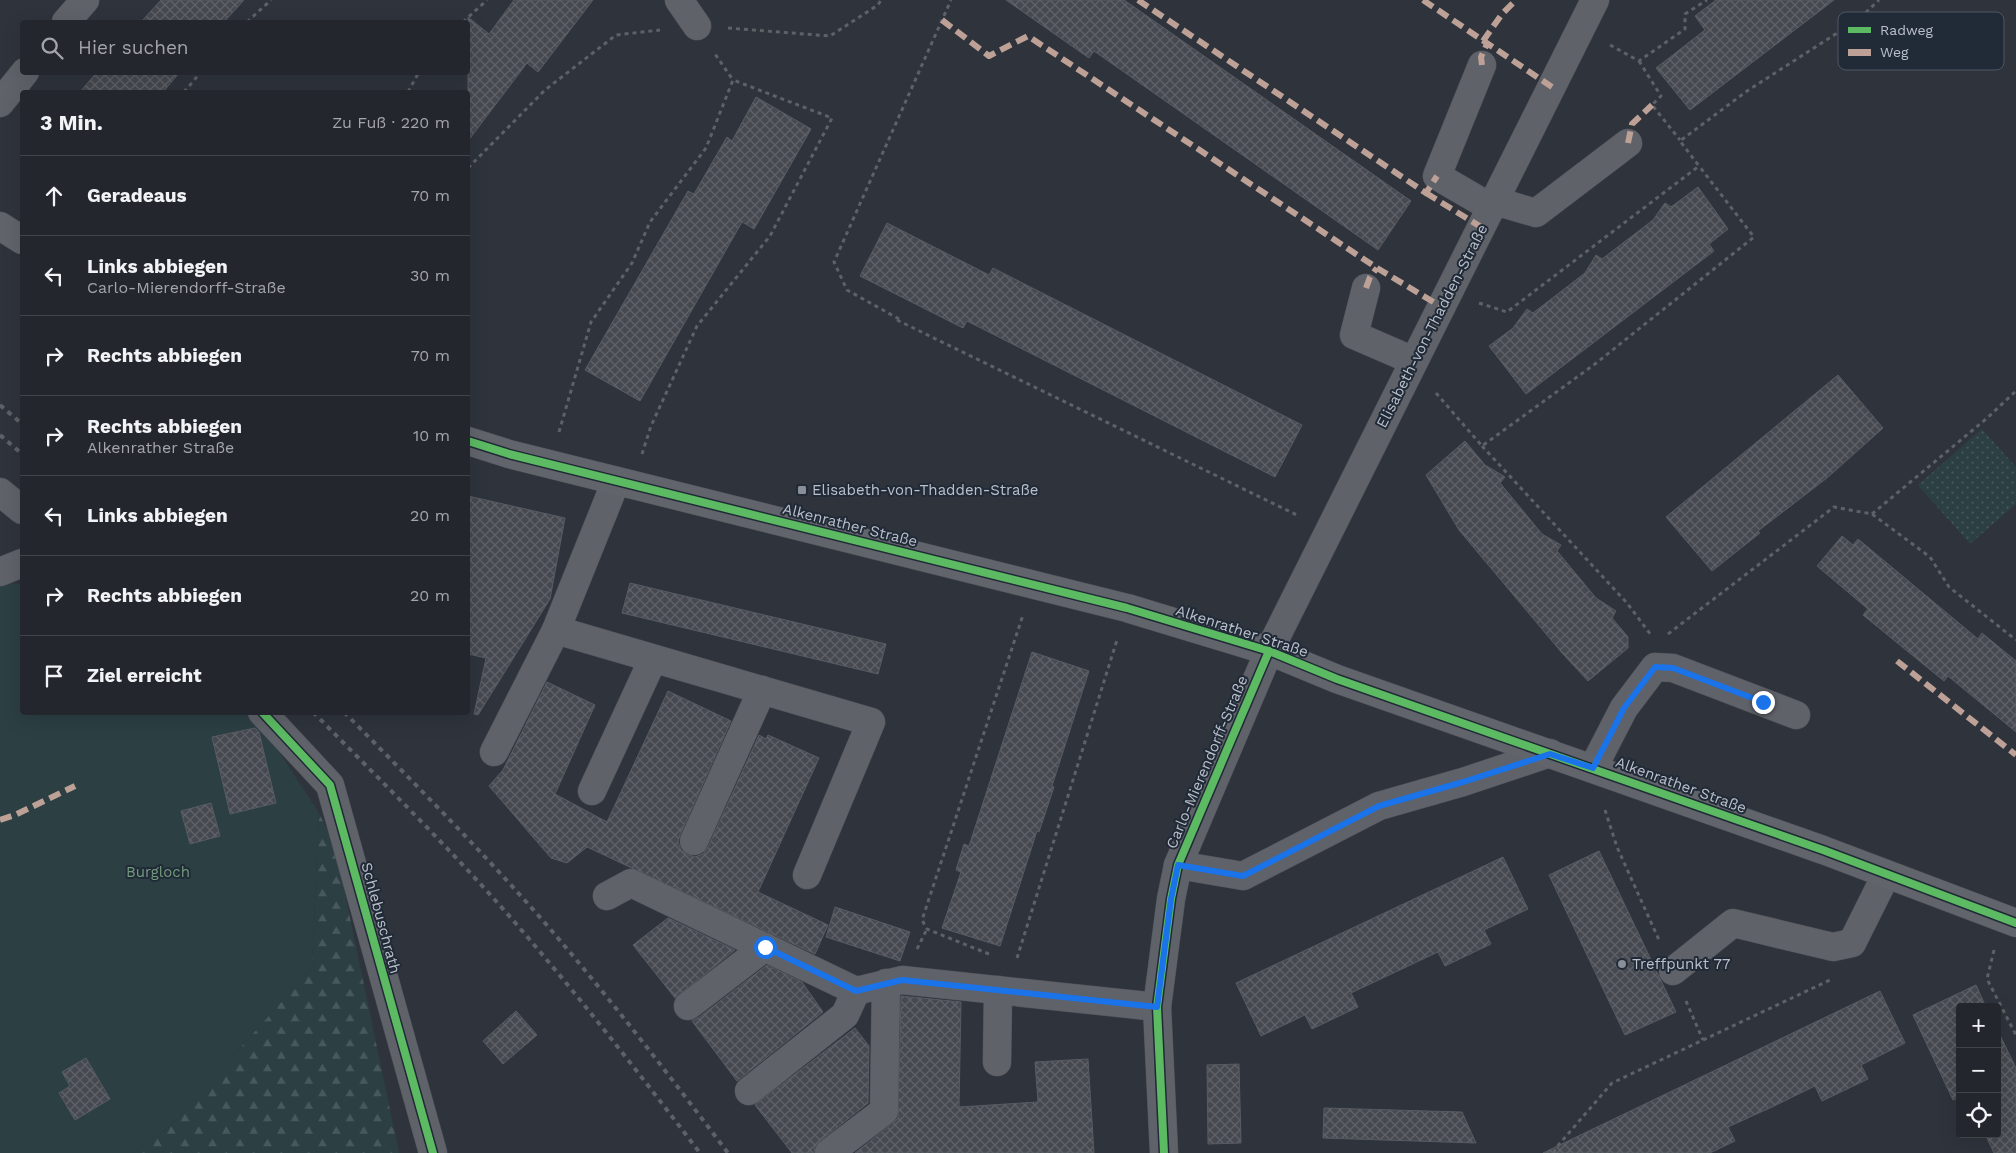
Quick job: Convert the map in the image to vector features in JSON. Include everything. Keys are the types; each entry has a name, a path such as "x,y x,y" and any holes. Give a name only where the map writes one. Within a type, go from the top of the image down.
{"main road":[{"path":"0,226 20,239"},
{"name":"Alkenrather Straße","path":"470,442 509,454 627,484 1127,608 1269,651 1337,679 1593,768 2009,920"}],"street":[{"path":"68,20 84,0"},
{"path":"679,0 697,26"},
{"name":"Elisabeth-von-Thadden-Straße","path":"1269,651 1595,0"},
{"path":"1482,65 1437,176 1493,205 1536,214 1628,143"},
{"path":"0,103 23,75"},
{"path":"1366,288 1354,335 1413,363"},
{"path":"494,752 627,484"},
{"path":"0,492 20,508"},
{"path":"0,572 20,564"},
{"path":"556,630 871,722 807,875"},
{"name":"Carlo-Mierendorff-Straße","path":"1164,1153 1157,1007 1171,899 1178,865 1269,651"},
{"path":"592,791 653,659"},
{"path":"1593,768 1624,708 1655,667 1673,668 1796,715"},
{"path":"694,841 762,690"},
{"name":"Schlebuschrath","path":"265,715 330,785 433,1153"},
{"path":"1178,865 1243,876 1379,806 1550,754"},
{"path":"1673,971 1733,923 1833,947 1852,943 1886,875"},
{"path":"607,896 631,883 856,991 902,980 1157,1007"},
{"path":"688,1006 765,947"},
{"path":"829,1153 884,1111 886,983"},
{"path":"997,1062 998,990"},
{"path":"749,1091 845,1015 856,991"}],"path":[{"path":"249,20 271,0"},
{"path":"465,20 487,0"},
{"path":"470,166 545,90 616,35 697,26 830,36 878,5 881,0"},
{"path":"951,0 834,262 847,290 913,326 1329,530"},
{"path":"1639,62 1685,29 1686,14 1707,0"},
{"path":"1866,12 1879,0"},
{"path":"627,484 697,326 770,236 832,118 733,80 697,26"},
{"path":"1482,446 1596,364 1754,237 1652,105 1661,96 1639,62 1581,29"},
{"path":"1680,140 1747,91 1838,32"},
{"path":"186,90 198,75"},
{"path":"409,90 417,75"},
{"path":"550,464 591,322 632,264 650,222 706,148 733,80"},
{"path":"1448,292 1507,312 1699,166"},
{"path":"898,320 913,326"},
{"path":"1413,363 1482,446 1627,603 1657,643"},
{"path":"1872,514 1986,419 2016,391"},
{"path":"1664,637 1834,507 1872,514 1930,557 1949,587 2016,640"},
{"path":"998,957 927,929 922,920 1033,584"},
{"path":"1015,964 1127,608"},
{"path":"1593,768 1616,847 1703,1040"},
{"path":"2009,920 1987,979 2016,1036"},
{"path":"1554,1153 1555,1149 1612,1083 1832,979"}],"green space":[{"path":"1982,429 2016,467 2016,504 1970,544 1918,485"},
{"name":"Burgloch","path":"0,582 20,584 20,715 251,715 259,721 319,813 312,968 170,1126 134,1153 0,1153"},
{"path":"319,813 335,846 399,1153 134,1153 170,1126 312,968"}],"building":[{"path":"161,0 244,0 226,20 143,20"},
{"path":"514,0 593,0 538,72 527,63 470,138 470,90 468,90 468,75 470,75 470,20 468,20 468,17 489,34"},
{"path":"1006,0 1124,0 1411,201 1378,250 1094,51 1089,58"},
{"path":"1716,0 1834,0 1690,110 1656,68 1705,30 1695,16"},
{"path":"94,75 177,75 165,90 82,90"},
{"path":"756,97 811,129 754,229 742,222 640,401 585,370 688,191 694,194 727,137 732,141"},
{"path":"1698,187 1728,229 1709,244 1714,251 1526,394 1489,346 1513,328 1527,309 1533,313 1585,273 1596,255 1602,259 1653,220 1665,203 1671,207"},
{"path":"887,223 989,275 993,268 1302,425 1275,477 967,321 963,328 860,276"},
{"path":"1838,375 1883,428 1827,478 1758,531 1760,533 1712,571 1666,517"},
{"path":"1465,441 1485,465 1505,477 1500,483 1542,534 1561,545 1557,551 1596,598 1616,611 1612,618 1628,637 1628,648 1588,681 1562,653 1459,530 1426,475"},
{"path":"470,496 565,518 550,599 478,715 474,714 486,658 470,654"},
{"path":"1842,536 1853,545 1858,539 1978,639 1982,633 2016,661 2016,732 1948,676 1944,681 1863,615 1868,609 1817,566"},
{"path":"630,583 886,644 878,674 622,613"},
{"path":"1032,652 1089,671 1052,786 1054,787 1039,832 1037,831 1000,946 942,928 961,872 956,870 964,844 969,846"},
{"path":"547,682 595,705 555,794 607,822 668,691 731,721 678,842 681,850 695,857 703,854 708,847 759,735 766,739 768,735 819,758 758,892 828,925 815,954 587,847 567,863 551,858 489,786 503,770"},
{"path":"255,728 259,732 276,803 230,814 212,737"},
{"path":"211,803 220,836 190,844 181,811"},
{"path":"1599,851 1676,1012 1625,1035 1549,875"},
{"path":"1503,857 1528,909 1484,930 1491,944 1445,966 1438,952 1351,993 1358,1007 1312,1029 1305,1015 1261,1036 1236,983"},
{"path":"835,907 910,932 900,961 826,937"},
{"path":"668,918 735,950 675,998 633,945"},
{"path":"767,965 802,982 823,1012 737,1081 692,1021"},
{"path":"1976,985 1984,1003 1956,1003 1956,1099 1953,1100 1913,1015"},
{"path":"1880,991 1905,1043 1861,1065 1868,1079 1822,1101 1815,1086 1728,1127 1735,1141 1710,1153 1543,1153"},
{"path":"901,996 961,1002 959,1107 1038,1102 1035,1062 1088,1059 1094,1153 855,1153 898,1118"},
{"path":"516,1011 537,1035 503,1064 483,1041"},
{"path":"855,1028 869,1046 868,1103 820,1141 815,1147 814,1153 792,1153 755,1105"},
{"path":"2001,1037 2016,1068 2016,1153 1994,1153 1987,1138 2001,1138"},
{"path":"86,1058 110,1099 75,1120 59,1093 70,1086 62,1072"},
{"path":"1239,1064 1241,1143 1208,1144 1207,1065"},
{"path":"1324,1108 1462,1112 1476,1143 1323,1138"}],"railway":[{"path":"0,405 20,422"},
{"path":"0,435 20,452"},
{"path":"316,715 424,824 504,910 638,1072 700,1153"},
{"path":"347,715 471,842 545,923 638,1036 728,1153"}],"marked path":[{"path":"1138,0 1426,193 1437,176"},
{"path":"1423,0 1552,87"},
{"path":"1483,41 1502,14 1516,0"},
{"path":"942,20 989,56 1028,36 1377,268 1440,306"},
{"path":"1482,65 1481,57 1487,44"},
{"path":"1628,143 1632,124 1652,105"},
{"path":"1426,193 1481,227"},
{"path":"1366,288 1370,277 1377,268"},
{"path":"1897,661 2016,755"},
{"path":"0,820 15,815 75,786"}],"cycle path":[{"path":"470,442 509,454 1127,608 1269,651 1337,679 1823,850 2016,923"},
{"path":"1164,1153 1157,1007 1171,899 1178,865 1269,651"},
{"path":"265,715 330,785 433,1153"}],"place":[{"name":"Elisabeth-von-Thadden-Straße","path":"802,490"},
{"name":"Treffpunkt 77","path":"1622,964"}],"route":[{"path":"765,947 856,991 902,980 1157,1007 1171,899 1178,865 1243,876 1379,806 1550,754 1593,768 1624,708 1655,667 1673,668 1763,702"}]}
